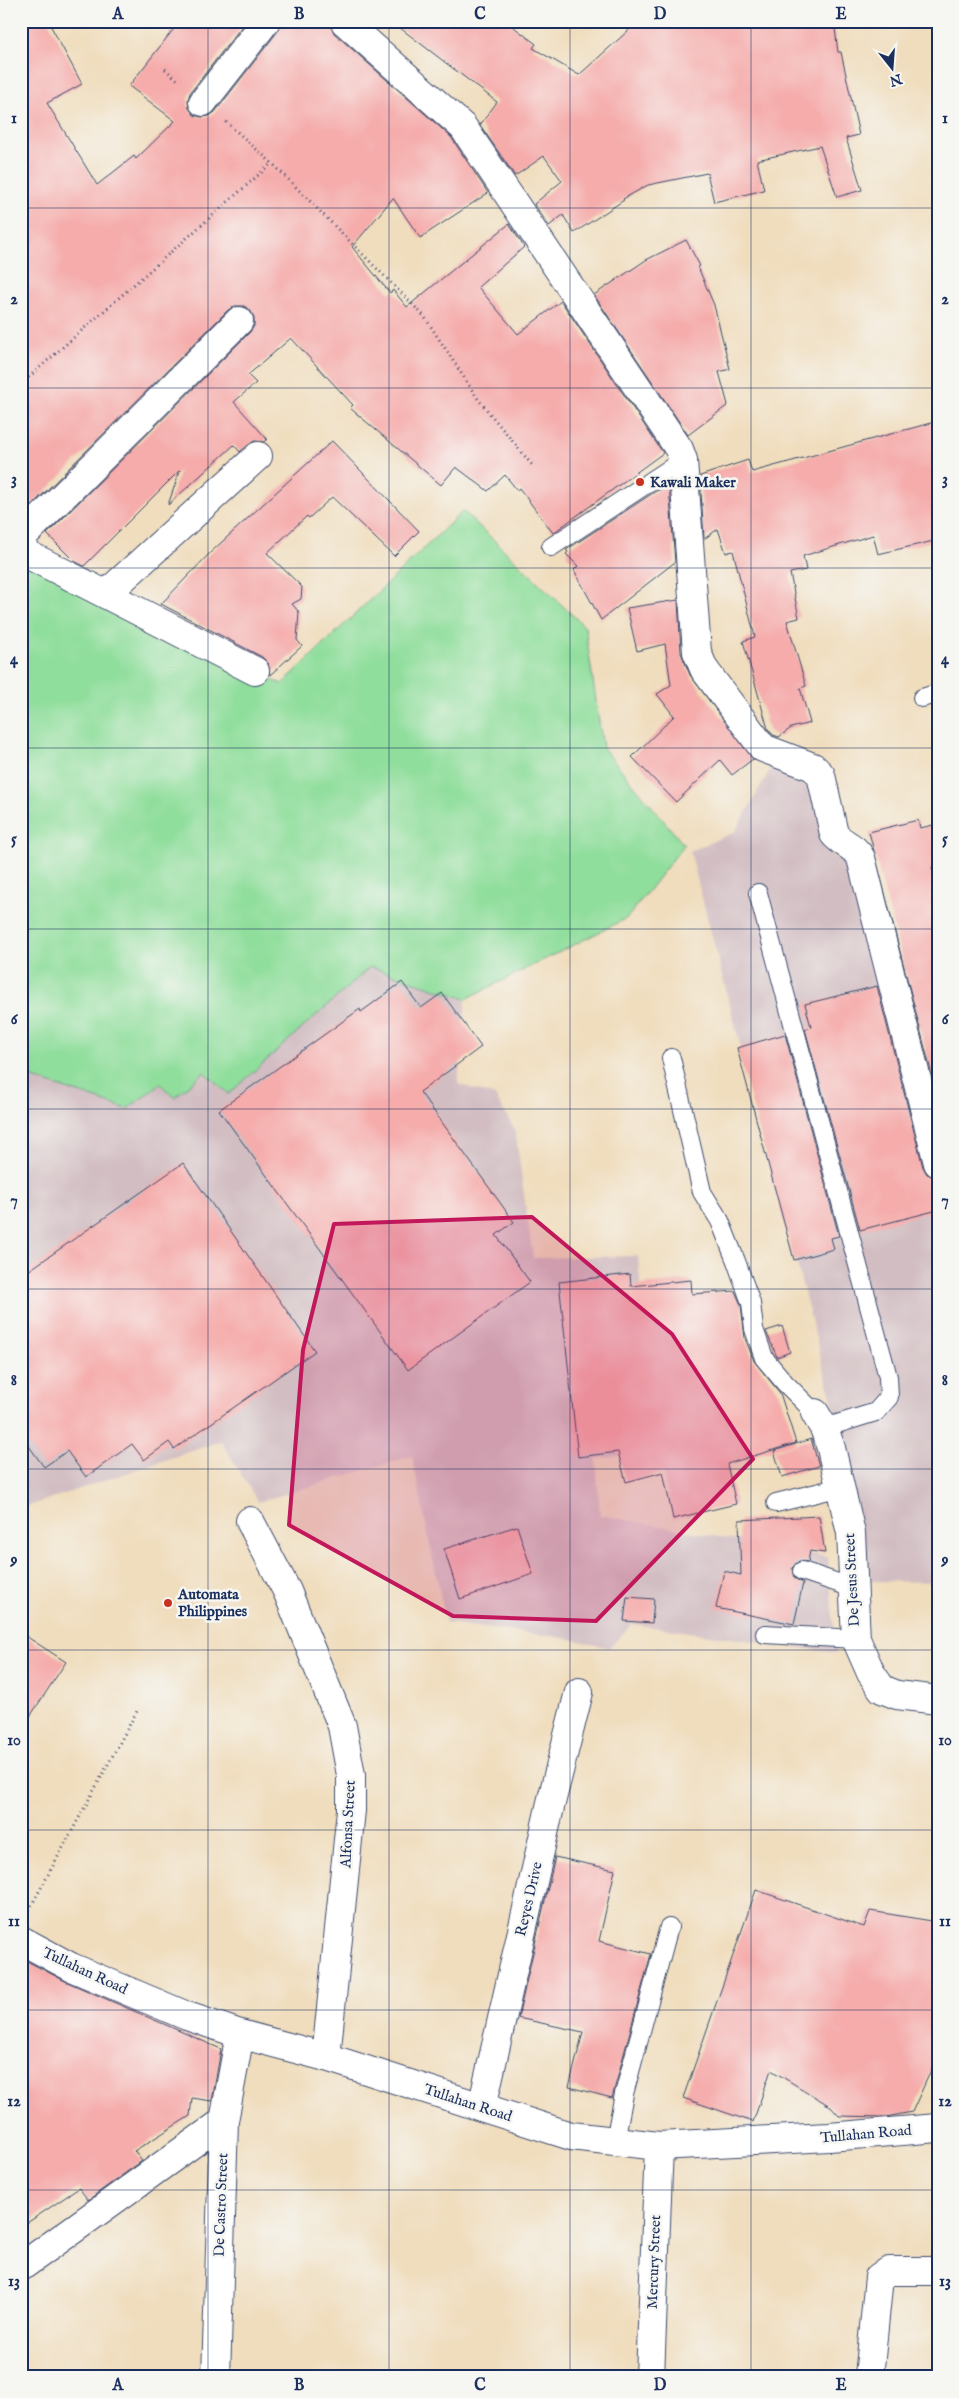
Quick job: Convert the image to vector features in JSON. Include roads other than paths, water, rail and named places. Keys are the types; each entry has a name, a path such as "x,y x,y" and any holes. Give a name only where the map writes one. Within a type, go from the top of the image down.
{"street":[{"path":"203,102 266,21"},
{"path":"344,21 463,127 673,439 683,460 697,652 704,668 763,748 777,755 813,767 821,775 834,834 839,840 858,852 938,1163"},
{"path":"21,538 239,321"},
{"path":"106,594 258,456"},
{"path":"21,551 255,671"},
{"name":"De Jesus Street","path":"820,1420 840,1487 851,1533 856,1639 871,1673 882,1689 897,1695 938,1700"},
{"name":"Alfonsa Street","path":"250,1521 287,1591 324,1678 342,1726 351,1775 351,1810 326,2057"},
{"name":"Reyes Drive","path":"482,2107 550,1807 579,1692"},
{"name":"Tullahan Road","path":"21,1940 71,1968 187,2016 240,2034 326,2057 571,2136 658,2146 829,2137 938,2128"},
{"name":"De Castro Street","path":"216,2377 224,2121 240,2034"},
{"path":"21,2268 224,2121"},
{"name":"Mercury Street","path":"650,2377 658,2146"},
{"path":"869,2377 879,2277 889,2271 938,2271"}],"lane":[{"path":"551,547 683,460"},
{"path":"671,1058 702,1192 720,1221 736,1261 751,1303 754,1329 764,1358 820,1420 876,1412 889,1397 888,1376 758,893"},
{"path":"776,1503 840,1487"},
{"path":"802,1571 853,1588"},
{"path":"765,1634 856,1639"},
{"path":"615,2141 624,2094 669,1927"}],"place":[{"name":"Kawali Maker","path":"640,482"},
{"name":"Automata Philippines","path":"168,1603"}]}
